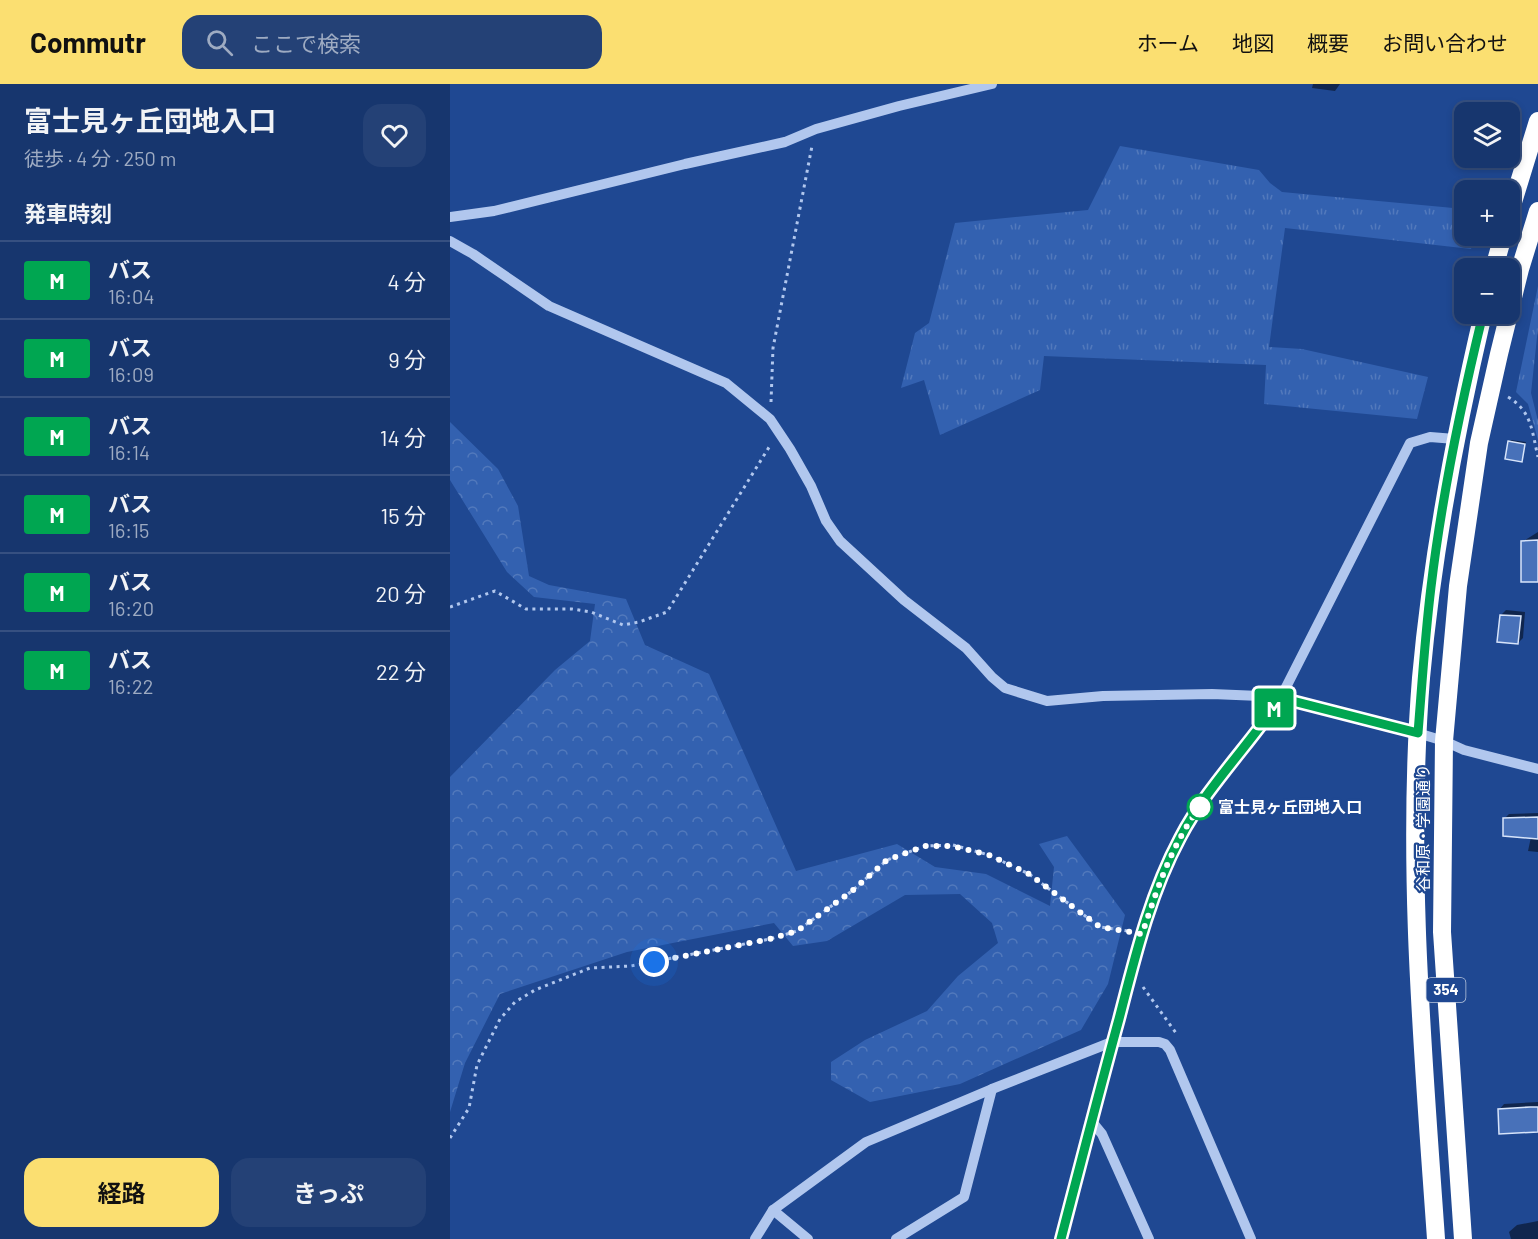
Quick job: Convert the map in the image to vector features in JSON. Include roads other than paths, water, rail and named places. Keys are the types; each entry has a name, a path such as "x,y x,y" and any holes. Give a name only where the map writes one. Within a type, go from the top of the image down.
{"highway":[{"path":"1520,180 1538,121"},
{"name":"谷和原・学園通り","path":"1463,1239 1442,932 1444,741 1465,531 1490,391 1520,269 1538,211"},
{"name":"谷和原・学園通り","path":"1436,1239 1415,924 1418,733 1421,679 1431,587 1455,439 1481,324"}],"street":[{"path":"450,217 494,211 684,164 785,142 816,129 992,84"},
{"path":"450,241 549,306 726,383 770,419 811,486 826,521 840,541 904,600 966,648 1005,688 1047,701 1103,696 1212,694 1281,698 1418,733 1464,750 1538,769"},
{"path":"1061,1239 1142,934 1161,878 1181,836 1281,698 1410,443 1430,437 1455,439"},
{"path":"755,1239 773,1210 866,1142 1112,1042 1159,1042 1165,1044 1170,1050 1251,1239"},
{"path":"896,1239 964,1197 993,1089"},
{"path":"1093,1123 1102,1134 1149,1239"},
{"path":"773,1210 808,1239"}],"place":[{"name":"富士見ヶ丘団地入口","path":"1200,807"}]}
